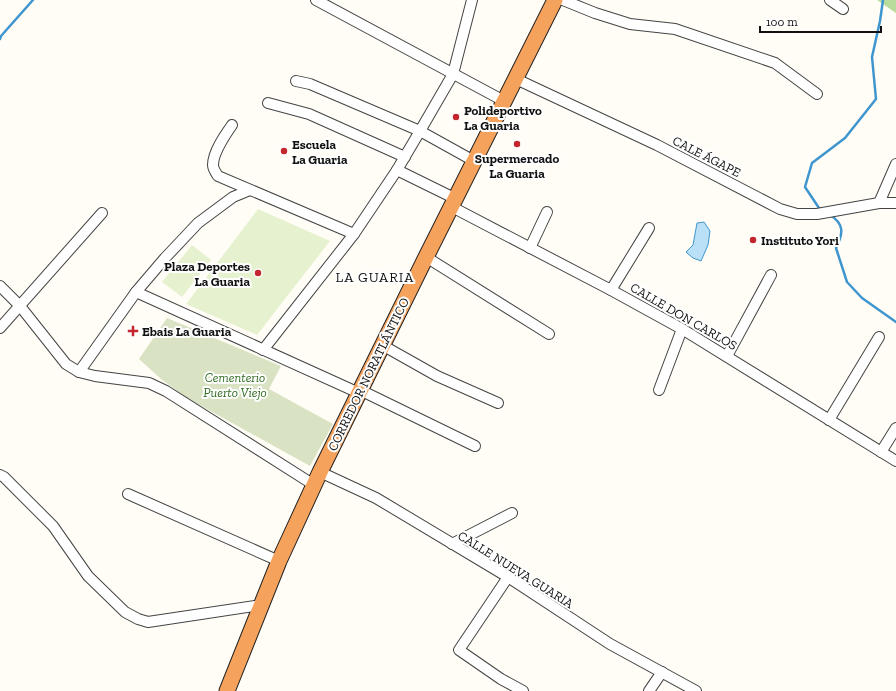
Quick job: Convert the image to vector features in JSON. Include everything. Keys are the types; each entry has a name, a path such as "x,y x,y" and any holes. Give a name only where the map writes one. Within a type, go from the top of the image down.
{"highway":[{"name":"CORREDOR NORATLÁNTICO","path":"227,691 279,561 317,478 555,0"}],"street":[{"path":"316,0 504,101"},
{"path":"263,350 354,234 397,170 453,74 472,0"},
{"path":"563,0 595,13 630,24 674,29 775,64 817,94"},
{"path":"830,0 843,9"},
{"name":"CALE ÁGAPE","path":"516,79 658,145 780,209 797,214 817,214 880,203 896,203"},
{"path":"296,81 310,84 420,131 474,161"},
{"path":"268,103 309,114 405,156"},
{"path":"232,125 215,156 213,165 218,176 354,234"},
{"path":"880,203 896,164"},
{"name":"CALLE DON CARLOS","path":"397,170 530,248 682,329 896,461"},
{"path":"0,286 20,306 66,364 79,372 136,292 165,258 198,223 233,197 250,190"},
{"path":"530,248 547,212"},
{"path":"0,328 102,213"},
{"path":"611,290 649,228"},
{"path":"426,257 548,334"},
{"path":"727,356 771,275"},
{"path":"136,292 263,350 359,391 475,446"},
{"path":"659,390 682,329"},
{"path":"829,420 879,337"},
{"path":"382,345 438,376 498,403"},
{"name":"CALLE NUEVA GUARIA","path":"79,372 95,376 149,384 166,391 317,478 376,498 508,577 610,644 696,691"},
{"path":"881,452 896,428"},
{"path":"0,475 4,477 53,526 88,576 125,612 138,620 148,622 261,605"},
{"path":"128,494 279,561"},
{"path":"452,544 512,514"},
{"path":"508,577 459,650 501,679 523,691"},
{"path":"649,691 662,672"}],"green space":[{"path":"877,0 896,0 896,13"},
{"name":"Plaza Deportes La Guaria","path":"258,209 330,241 257,335 186,304"},
{"path":"192,245 211,260 182,297 162,282"},
{"name":"Cementerio Puerto Viejo","path":"167,318 281,366 269,389 333,424 310,466 187,398 161,379 139,359"}],"water":[{"path":"704,222 710,231 708,245 701,261 693,258 686,252 693,245 697,223"}],"waterway":[{"path":"0,39 33,0"},
{"path":"822,210 819,208 805,187 812,163 845,138 876,99 872,57 883,0"},
{"path":"830,215 835,218 840,226 841,234 836,248 847,282 862,298 896,322"}],"place":[{"name":"Polideportivo La Guaria","path":"456,117"},
{"name":"Supermercado La Guaria","path":"517,144"},
{"name":"Escuela La Guaria","path":"284,151"},
{"name":"Instituto Yori","path":"753,240"},
{"name":"Plaza Deportes La Guaria","path":"258,273"},
{"name":"Ebais La Guaria","path":"133,331"}],"district":[{"name":"LA GUARIA","path":"375,277"}]}
